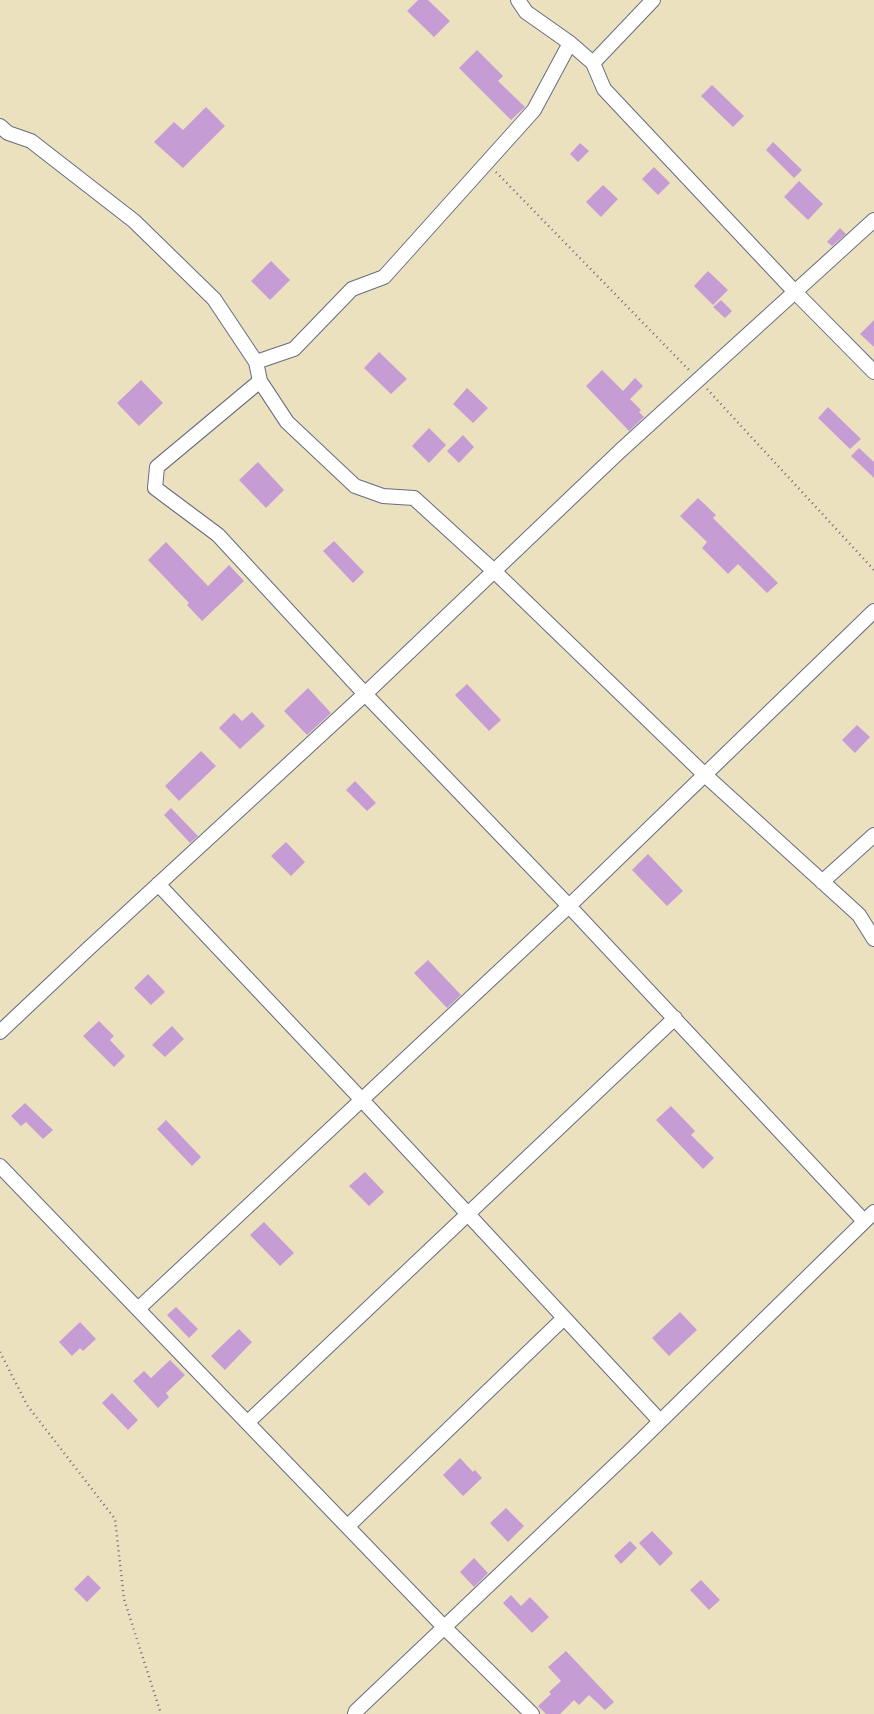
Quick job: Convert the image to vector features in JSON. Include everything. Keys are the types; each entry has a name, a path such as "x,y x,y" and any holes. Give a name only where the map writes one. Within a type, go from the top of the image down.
{"street":[{"path":"518,0 526,12 570,43 593,63 604,89 795,292 874,372"},
{"path":"593,63 653,0"},
{"path":"256,362 294,349 352,289 384,277 534,110 570,43"},
{"path":"0,126 8,132 31,141 134,220 214,299 256,362 260,381 287,422 354,486 383,496 414,498 494,571 704,775 859,915 874,938"},
{"path":"0,1032 365,694 620,451 874,220"},
{"path":"260,381 157,467 155,488 218,535 365,694 675,1018 869,1216 660,1421 355,1714"},
{"path":"139,1308 569,906 874,611"},
{"path":"822,882 874,835"},
{"path":"158,884 362,1100 660,1421"},
{"path":"248,1422 675,1018"},
{"path":"0,1166 139,1308 444,1627 532,1714"},
{"path":"348,1526 564,1318"}],"path":[{"path":"486,162 699,380 874,570"},
{"path":"0,1352 27,1405 115,1519 124,1599 161,1714"}],"building":[{"path":"418,0 428,0 450,21 434,37 407,11"},
{"path":"477,50 503,76 498,81 525,107 511,120 459,68"},
{"path":"712,85 744,116 733,127 701,96"},
{"path":"206,107 225,126 183,168 154,142 174,122 183,130"},
{"path":"773,142 802,170 794,178 766,150"},
{"path":"580,143 589,151 578,162 570,154"},
{"path":"654,167 670,183 658,195 642,179"},
{"path":"799,181 823,204 808,220 784,197"},
{"path":"603,185 618,199 601,217 586,202"},
{"path":"840,228 846,234 832,246 827,242"},
{"path":"271,261 290,280 270,300 251,281"},
{"path":"708,271 728,290 713,305 694,286"},
{"path":"721,300 732,311 725,318 713,307"},
{"path":"874,320 874,347 860,334"},
{"path":"379,352 407,379 391,394 364,368"},
{"path":"602,370 623,391 635,378 643,386 630,399 641,410 639,412 644,417 629,431 586,386"},
{"path":"141,380 163,403 139,426 117,403"},
{"path":"467,388 488,408 473,423 453,404"},
{"path":"828,407 861,439 850,449 818,418"},
{"path":"429,428 446,445 429,463 412,446"},
{"path":"463,435 474,447 459,463 447,451"},
{"path":"859,448 874,462 874,478 851,456"},
{"path":"258,462 284,490 266,508 239,480"},
{"path":"698,498 716,515 713,518 778,583 767,593 738,564 728,574 702,548 707,542 680,516"},
{"path":"334,541 364,572 353,583 323,551"},
{"path":"166,542 208,586 229,565 244,581 202,621 187,605 189,603 148,560"},
{"path":"467,684 501,720 489,731 455,695"},
{"path":"308,688 331,713 307,735 284,711"},
{"path":"252,712 265,726 240,749 219,728 234,713 242,721"},
{"path":"857,725 870,737 855,753 842,740"},
{"path":"201,751 216,766 179,801 165,786"},
{"path":"355,781 376,803 367,811 346,790"},
{"path":"171,808 198,836 190,843 164,815"},
{"path":"286,842 305,862 291,876 271,856"},
{"path":"648,854 683,891 667,906 632,870"},
{"path":"428,960 461,995 447,1008 414,973"},
{"path":"148,974 165,992 151,1005 134,988"},
{"path":"99,1021 114,1036 110,1040 125,1056 114,1067 83,1036"},
{"path":"172,1026 184,1039 165,1057 152,1045"},
{"path":"25,1103 53,1130 43,1139 26,1122 21,1126 11,1116"},
{"path":"671,1106 695,1131 691,1135 714,1158 703,1169 656,1120"},
{"path":"166,1120 201,1157 192,1166 157,1129"},
{"path":"365,1172 384,1192 369,1206 349,1186"},
{"path":"264,1222 294,1253 280,1266 250,1235"},
{"path":"176,1307 198,1329 189,1338 167,1315"},
{"path":"680,1312 697,1330 669,1356 652,1338"},
{"path":"80,1322 96,1339 83,1351 80,1348 72,1356 59,1342"},
{"path":"239,1329 252,1342 225,1370 211,1356"},
{"path":"170,1360 185,1375 166,1393 169,1397 158,1408 133,1381 144,1371 151,1378"},
{"path":"112,1393 138,1420 128,1430 102,1403"},
{"path":"460,1458 473,1472 475,1470 482,1478 463,1496 443,1475"},
{"path":"506,1508 524,1526 508,1542 490,1523"},
{"path":"652,1531 673,1553 660,1566 639,1543"},
{"path":"630,1541 637,1548 621,1564 614,1556"},
{"path":"474,1558 488,1573 474,1587 460,1572"},
{"path":"88,1575 101,1588 87,1602 74,1589"},
{"path":"701,1580 720,1600 709,1610 690,1590"},
{"path":"511,1595 521,1606 530,1597 549,1617 532,1633 503,1603"},
{"path":"566,1651 614,1702 605,1710 589,1695 579,1705 574,1700 560,1714 546,1714 538,1706 561,1681 548,1667"}]}
